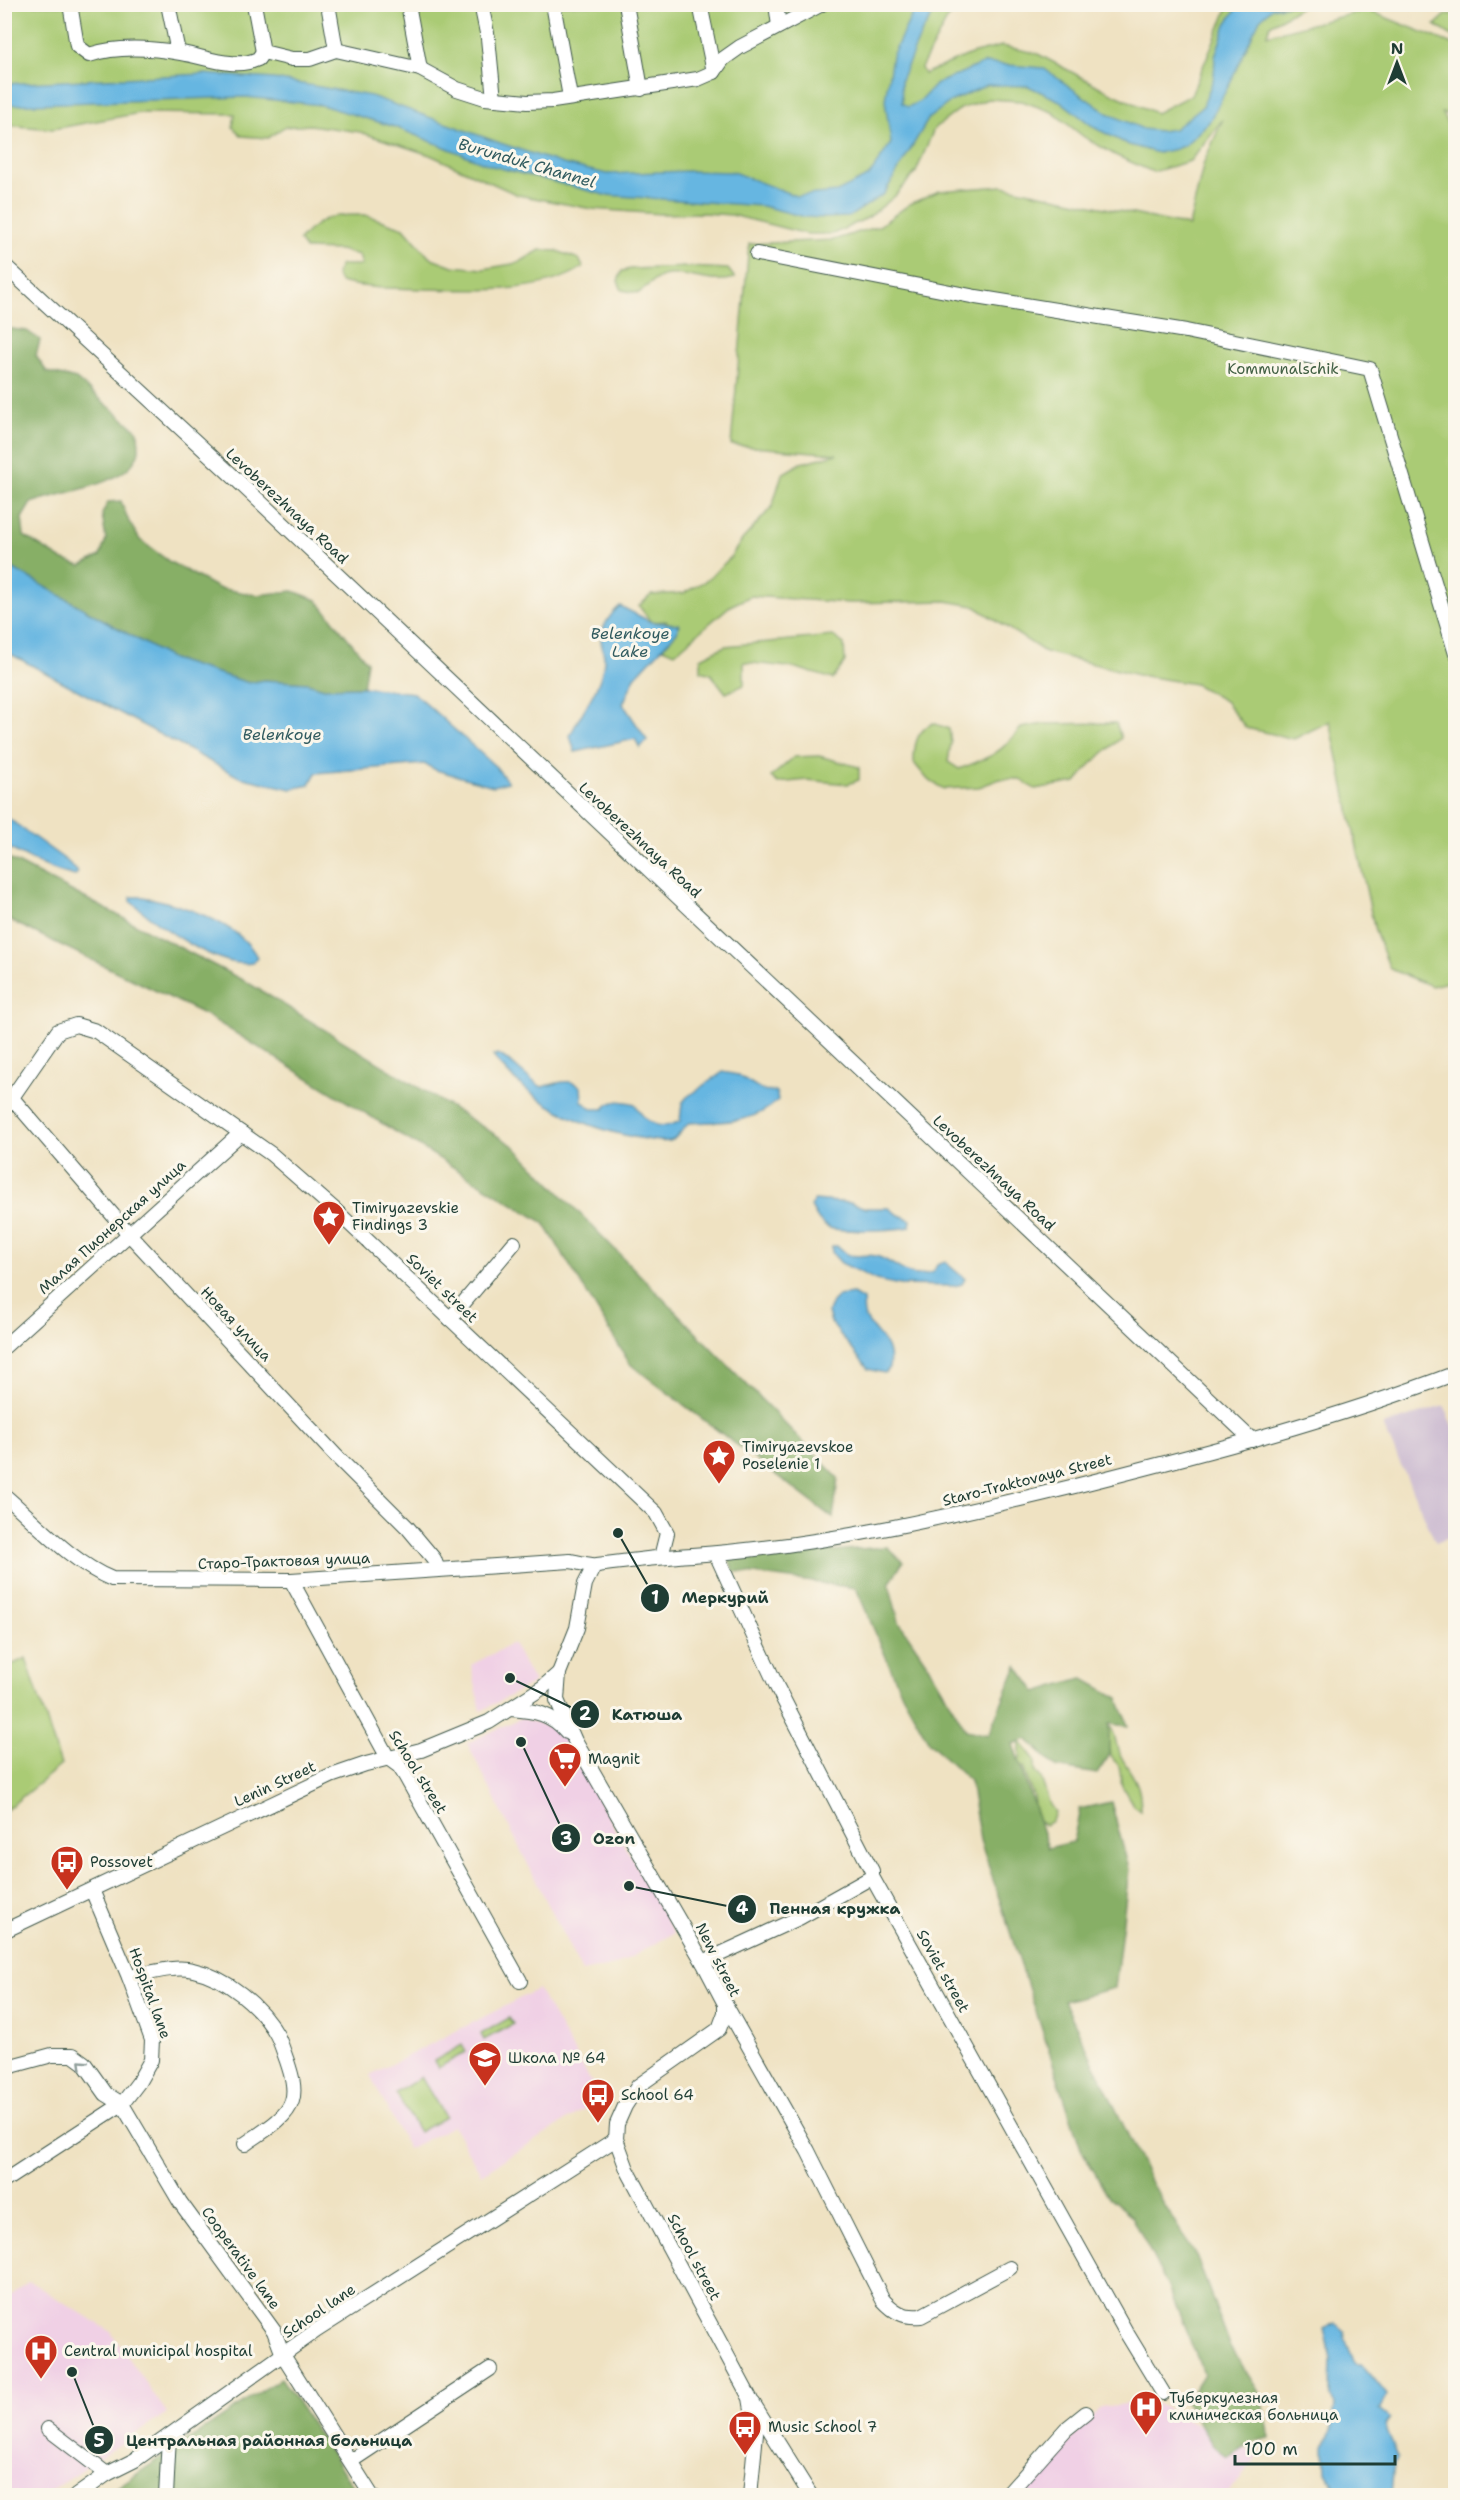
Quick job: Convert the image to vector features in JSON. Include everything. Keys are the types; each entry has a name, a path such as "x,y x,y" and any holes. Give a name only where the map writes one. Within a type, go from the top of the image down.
{"street":[{"path":"70,4 77,46 88,55 107,49 178,52 236,64 258,59 263,52 254,4"},
{"path":"168,4 178,52"},
{"path":"328,4 336,50"},
{"path":"408,4 420,69"},
{"path":"481,4 488,38 494,99"},
{"path":"553,4 570,98"},
{"path":"626,4 642,89"},
{"path":"700,4 714,72"},
{"path":"776,4 779,26"},
{"path":"263,52 292,58 310,58 336,50 420,69 457,89 494,99 527,102 642,89 698,79 714,72 723,58 822,4"},
{"path":"757,254 976,297 1197,333 1370,369 1455,654"},
{"name":"Levoberezhnaya Road","path":"4,265 221,465 1252,1440"},
{"name":"Soviet street","path":"8,1104 58,1031 76,1025 96,1030 271,1154 334,1209 656,1513 667,1533 661,1557"},
{"name":"Новая улица","path":"8,1104 336,1456 408,1528 434,1559 438,1570"},
{"name":"Малая Пионерская улица","path":"4,1347 241,1132"},
{"path":"450,1319 514,1243"},
{"name":"Staro-Traktovaya Street","path":"594,1566 661,1557 716,1554 887,1530 1252,1440 1374,1402 1455,1373"},
{"name":"Старо-Трактовая улица","path":"4,1495 80,1561 112,1579 291,1580 570,1561 594,1566"},
{"name":"Soviet street","path":"716,1554 777,1687 872,1871 872,1877 1120,2322 1163,2393"},
{"path":"559,1673 577,1628 585,1584 594,1566"},
{"name":"School street","path":"291,1580 388,1758 399,1766 520,1981"},
{"name":"Lenin Street","path":"4,1930 331,1776 422,1750 489,1722 542,1688 559,1673"},
{"name":"New street","path":"559,1673 557,1700 575,1741 703,1962 724,2004 725,2013 718,2029 638,2086 617,2124 616,2139"},
{"path":"511,1709 535,1711 550,1716 575,1741"},
{"path":"703,1962 799,1918 872,1877"},
{"name":"Hospital lane","path":"92,1890 129,1977 152,2040 151,2060 123,2104"},
{"path":"129,1977 189,1969 207,1973 231,1988 257,2009 277,2036 291,2073 292,2102 272,2124 245,2144"},
{"path":"724,2004 808,2151 883,2300 894,2311 910,2316 921,2316 1010,2268"},
{"path":"4,2068 52,2055 73,2055 84,2063 106,2094 123,2104 4,2181"},
{"name":"Cooperative lane","path":"123,2104 180,2202 274,2331 284,2355 372,2496"},
{"name":"School street","path":"616,2139 627,2169 748,2394 811,2496"},
{"name":"School lane","path":"76,2496 106,2474 135,2460 317,2331 616,2139"},
{"path":"351,2461 490,2369"},
{"path":"748,2394 756,2433 750,2496"},
{"path":"1006,2496 1066,2429 1086,2413"},
{"path":"48,2429 106,2474"},
{"path":"166,2496 169,2436"}],"shaded area":[{"path":"1444,1406 1455,1429 1455,1535 1436,1543 1383,1425"},
{"path":"513,1643 534,1683 481,1711 471,1665"},
{"path":"521,1718 560,1731 674,1933 619,1964 582,1972 467,1743"},
{"name":"Школа № 64","path":"538,1989 601,2099 481,2174 453,2126 408,2149 370,2075"},
{"path":"29,2281 110,2331 167,2413 44,2495 5,2496 5,2301"},
{"name":"Туберкулезная клиническая больница","path":"1151,2401 1259,2456 1226,2495 1019,2496 1101,2407"}],"green space":[{"name":"Kommunalschik","path":"4,5 955,5 921,68 924,74 971,54 1002,46 1036,53 1111,93 1156,113 1191,95 1229,5 1304,5 1270,25 1267,35 1367,10 1455,45 1455,115 1442,113 1456,139 1455,980 1432,986 1390,969 1375,931 1330,721 1294,739 1246,728 1225,701 1195,684 1138,675 1045,652 974,606 946,601 849,603 751,596 730,606 675,653 662,648 677,632 666,621 651,622 639,606 651,595 684,593 707,580 730,558 742,540 772,507 782,474 801,463 837,454 731,445 749,244 833,240 879,226 910,204 939,191 1003,186 1189,226 1204,162 1223,119 1190,161 1153,172 1115,155 1084,137 1052,112 1022,101 988,99 960,109 934,129 916,172 895,196 869,217 833,234 807,234 732,215 661,214 592,209 518,195 430,155 360,132 310,125 284,127 268,138 242,136 233,127 235,114 140,113 53,129 5,125"},
{"path":"1447,14 1455,14 1455,38 1435,25"},
{"path":"365,215 404,228 429,257 453,266 483,269 518,263 540,250 557,251 579,259 583,267 547,282 505,289 391,288 340,282 336,274 341,265 362,265 359,255 340,250 305,249 299,240 321,221 328,218"},
{"path":"689,267 728,269 735,278 716,280 680,275 663,276 639,293 622,290 618,281 622,271 631,269"},
{"path":"4,328 27,331 40,340 36,356 47,372 76,379 138,431 139,450 134,462 124,472 94,486 31,503 22,518 24,536 61,559 81,566 100,556 106,540 102,514 108,502 121,501 129,522 140,540 170,562 218,588 257,595 293,591 317,600 367,662 363,687 324,688 307,683 264,680 249,683 172,659 5,564"},
{"path":"833,636 844,644 845,662 833,679 796,668 744,662 744,685 726,693 711,674 701,671 701,658 725,646"},
{"path":"933,723 949,729 951,743 948,762 959,769 994,754 1007,744 1021,728 1044,724 1116,723 1121,738 1092,763 1076,782 1035,789 1020,779 1000,779 979,787 944,789 928,780 914,763 917,739 927,726"},
{"path":"819,756 859,767 859,780 848,784 807,780 778,783 771,777 794,757"},
{"path":"4,856 250,984 514,1146 838,1478 833,1518 630,1364 544,1223 206,1015 5,918"},
{"path":"887,1547 903,1562 889,1584 899,1622 926,1662 966,1730 988,1735 1017,1666 1036,1692 1082,1678 1118,1698 1128,1726 1109,1724 1109,1756 1097,1774 1056,1767 1027,1739 1013,1744 1048,1848 1073,1842 1080,1809 1111,1802 1129,1869 1115,1988 1064,2001 1152,2185 1197,2258 1230,2346 1262,2397 1270,2438 1251,2442 1228,2457 1212,2444 1186,2402 1204,2374 1168,2287 1132,2216 1109,2197 1081,2149 980,1840 970,1781 929,1742 902,1694 856,1588 733,1571 729,1558"},
{"path":"26,1658 61,1765 5,1811 5,1668"},
{"path":"1104,1721 1112,1730 1122,1759 1137,1784 1141,1811 1133,1805 1122,1786 1119,1765 1111,1756 1107,1745"},
{"path":"1020,1741 1035,1760 1035,1770 1041,1778 1050,1805 1055,1812 1052,1821 1045,1825 1036,1820 1033,1796 1023,1767 1015,1765 1020,1758"},
{"path":"509,2018 513,2024 484,2040 481,2034"},
{"path":"462,2045 466,2052 438,2068 434,2061"},
{"path":"421,2077 445,2117 419,2132 396,2093"},
{"path":"281,2378 359,2495 104,2496"}],"water":[{"name":"Burunduk Channel","path":"917,4 939,5 922,32 901,80 902,103 908,107 920,101 936,84 984,63 1043,68 1107,113 1143,129 1160,131 1174,129 1203,106 1214,77 1215,56 1226,24 1239,5 1288,5 1272,8 1260,19 1209,122 1185,145 1158,153 1129,145 1095,128 1060,101 1028,86 987,85 950,102 929,118 884,194 849,217 805,217 762,206 605,195 492,166 395,127 321,105 245,97 5,105 5,84 204,74 274,79 371,96 563,164 607,174 733,172 796,196 837,192 869,176 891,143 885,100 892,56"},
{"name":"Belenkoye","path":"5,564 172,659 249,683 264,680 307,683 324,688 363,687 414,693 496,767 508,782 493,786 436,770 424,764 316,773 309,785 291,789 239,777 5,651"},
{"name":"Belenkoye Lake","path":"620,606 651,622 679,624 677,632 635,677 623,704 647,740 640,748 635,739 575,752 570,736 600,680 604,660 602,633 608,620"},
{"path":"5,816 67,861 78,872 75,876 48,867 5,846"},
{"path":"131,897 143,897 173,904 207,916 237,934 249,945 257,957 252,963 238,963 205,952 171,933 131,902"},
{"path":"498,1054 542,1087 571,1082 581,1087 582,1101 592,1109 604,1109 614,1102 631,1103 635,1104 648,1121 659,1125 666,1126 680,1121 682,1103 687,1097 723,1072 738,1075 762,1090 776,1092 778,1100 748,1118 689,1123 673,1140 655,1141 602,1129 561,1112 524,1088 507,1073 493,1056"},
{"path":"814,1200 851,1203 866,1208 889,1208 911,1220 910,1227 870,1230 829,1228 816,1217 811,1207"},
{"path":"832,1246 838,1246 848,1255 876,1256 916,1275 933,1272 937,1265 945,1262 965,1279 962,1284 954,1286 900,1285 876,1280 841,1263 832,1253"},
{"path":"853,1294 863,1300 865,1317 887,1347 890,1360 889,1369 884,1373 868,1369 831,1323 828,1312 832,1302 838,1296"},
{"path":"1336,2323 1345,2331 1345,2338 1355,2364 1361,2364 1387,2395 1379,2410 1390,2419 1385,2425 1398,2457 1394,2462 1391,2495 1340,2495 1326,2472 1325,2447 1333,2424 1335,2405 1330,2396 1331,2359 1324,2329"}],"place":[{"name":"Timiryazevskie Findings 3","path":"329,1246"},
{"name":"Timiryazevskoe Poselenie 1","path":"719,1485"},
{"name":"Меркурий","path":"618,1533"},
{"name":"Катюша","path":"510,1678"},
{"name":"Ozon","path":"521,1742"},
{"name":"Magnit","path":"565,1788"},
{"name":"Пенная кружка","path":"629,1886"},
{"name":"Possovet","path":"67,1891"},
{"name":"Школа № 64","path":"485,2087"},
{"name":"School 64","path":"598,2124"},
{"name":"Центральная районная больница","path":"72,2372"},
{"name":"Central municipal hospital","path":"41,2380"},
{"name":"Туберкулезная клиническая больница","path":"1146,2436"},
{"name":"Music School 7","path":"745,2456"}]}
